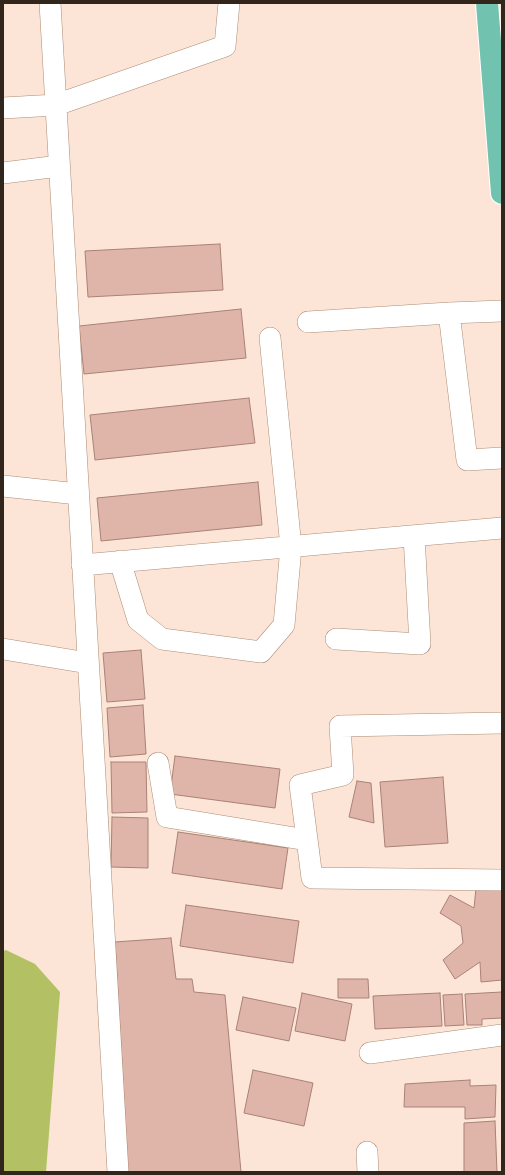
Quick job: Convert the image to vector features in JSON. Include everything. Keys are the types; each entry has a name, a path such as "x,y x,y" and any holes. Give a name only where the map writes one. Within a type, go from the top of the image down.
{"highway":[{"path":"488,3 502,193"}],"street":[{"path":"50,3 118,1172"},
{"path":"3,108 56,105 225,46 229,3"},
{"path":"3,174 59,166"},
{"path":"308,322 502,311"},
{"path":"448,313 467,460 502,458"},
{"path":"120,561 138,620 162,639 261,652 284,625 291,546 270,338"},
{"path":"3,486 78,494"},
{"path":"82,565 502,528"},
{"path":"336,639 420,644 414,536"},
{"path":"3,649 88,663"},
{"path":"502,723 340,726 344,775 300,785 312,878 502,880"},
{"path":"158,763 167,817 307,840"},
{"path":"370,1053 502,1035"}],"green space":[{"path":"6,950 35,964 60,992 46,1172 3,1172 3,951"}],"building":[{"path":"220,244 223,290 88,297 85,251"},
{"path":"241,309 246,358 84,374 79,326"},
{"path":"249,398 255,443 95,460 90,415"},
{"path":"258,482 262,525 101,541 97,498"},
{"path":"141,650 145,699 107,702 103,653"},
{"path":"143,705 146,754 110,757 107,708"},
{"path":"175,756 280,769 275,808 170,794"},
{"path":"111,762 146,762 147,812 112,813"},
{"path":"443,777 448,843 385,847 380,782"},
{"path":"357,781 371,783 374,823 349,817"},
{"path":"112,817 148,818 148,868 111,867"},
{"path":"178,832 288,848 282,889 172,873"},
{"path":"502,886 502,980 481,982 480,962 455,979 443,960 463,943 461,926 440,913 450,895 474,908 476,888"},
{"path":"186,905 299,921 293,963 180,946"},
{"path":"171,938 176,979 192,979 194,992 225,995 241,1172 128,1172 115,942"},
{"path":"338,979 368,979 369,998 338,998"},
{"path":"502,992 502,1018 482,1019 482,1025 467,1025 465,994"},
{"path":"302,993 352,1004 345,1041 295,1031"},
{"path":"440,993 442,1026 375,1029 373,996"},
{"path":"462,994 464,1025 445,1026 443,995"},
{"path":"243,997 296,1008 289,1041 236,1030"},
{"path":"253,1070 313,1083 304,1126 244,1113"},
{"path":"470,1080 470,1086 496,1085 495,1117 465,1119 465,1107 404,1107 405,1084"},
{"path":"495,1121 497,1172 464,1172 464,1123"}]}
